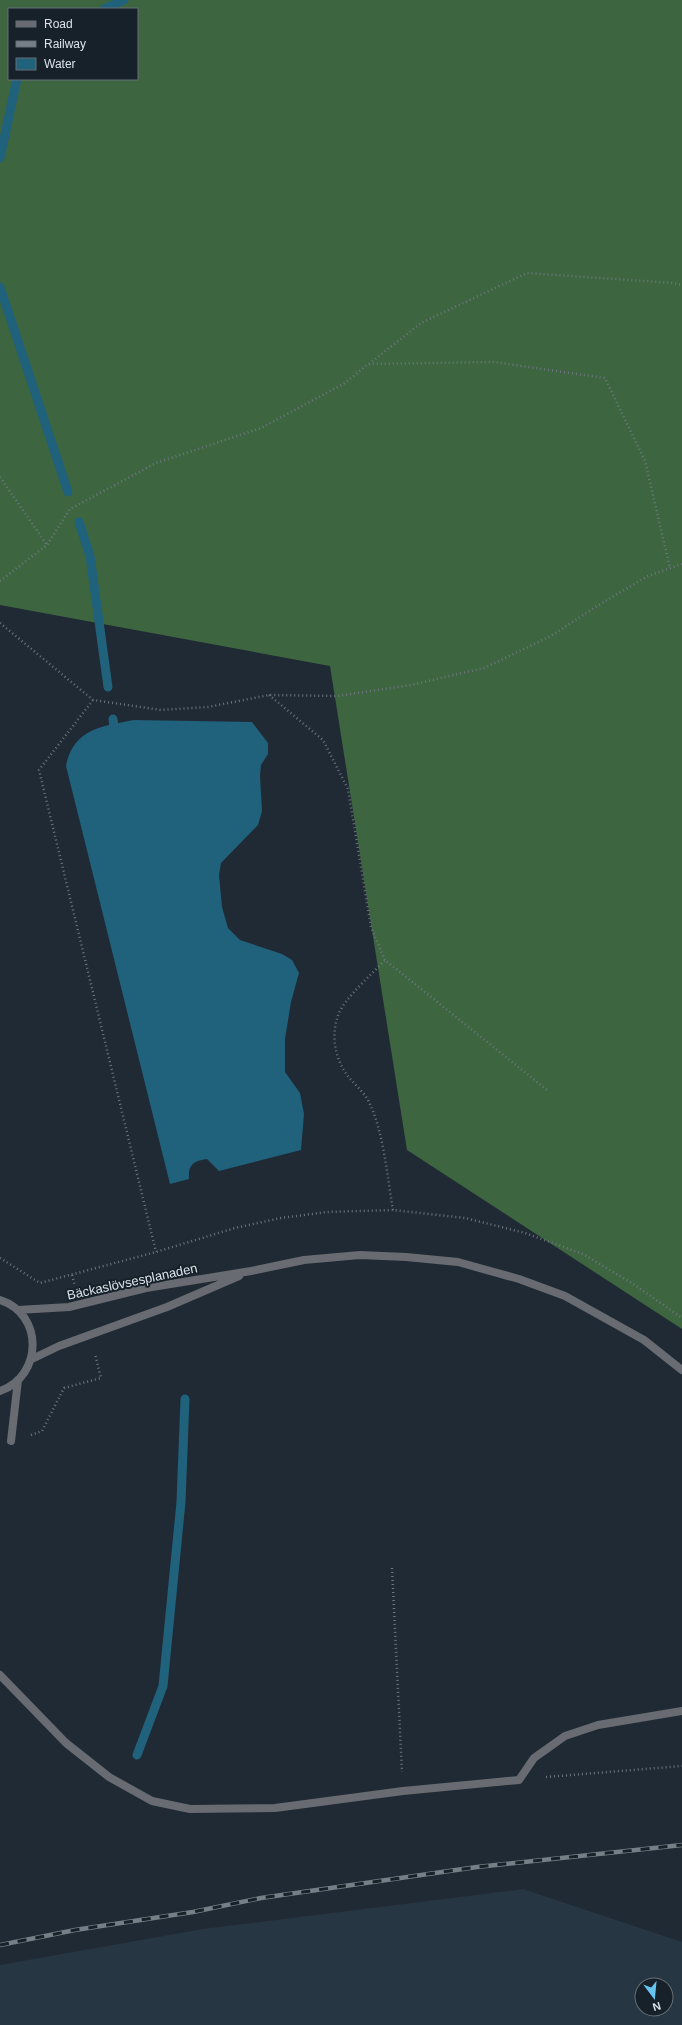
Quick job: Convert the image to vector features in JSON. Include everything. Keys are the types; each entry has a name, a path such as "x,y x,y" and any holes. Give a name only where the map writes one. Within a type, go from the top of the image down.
{"street":[{"name":"Bäckaslövsesplanaden","path":"18,1310 69,1306 146,1288 251,1271 304,1260 360,1255 406,1257 458,1262 519,1279 565,1296 644,1340 682,1370"},
{"name":"Bäckaslövsesplanaden","path":"32,1359 65,1343 167,1307 251,1271"},
{"path":"0,1300 18,1310 26,1320 32,1332 33,1350 32,1359 18,1380 0,1391"},
{"path":"11,1441 18,1380"},
{"path":"0,1675 66,1743 109,1777 152,1801 190,1809 275,1808 402,1791 519,1780 534,1758 565,1736 598,1725 682,1711"}],"path":[{"path":"0,581 47,545 70,509 156,463 261,428 345,383 421,323 527,273 673,283 682,285"},
{"path":"368,364 494,362 605,378 645,461 670,568"},
{"path":"0,477 47,545"},
{"path":"0,623 93,700 161,710 208,707 269,695 337,696 411,685 484,668 551,636 597,606 648,576 682,564"},
{"path":"269,695 323,740 348,789 371,927 385,960 547,1090"},
{"path":"93,700 39,770 156,1252"},
{"path":"385,960 354,992 339,1013 335,1034 335,1053 345,1073 359,1086 370,1103 382,1144 393,1210"},
{"path":"0,1258 40,1283 72,1275"},
{"path":"11,1441 42,1431 64,1388 101,1378"},
{"path":"392,1568 402,1791"},
{"path":"519,1780 682,1766"}],"shaded area":[{"path":"523,1889 682,1942 682,2025 0,2025 0,1965 203,1929"}],"green space":[{"path":"0,0 682,0 682,1329 407,1150 330,666 0,605"}],"water":[{"path":"134,720 252,722 268,743 268,754 261,765 260,776 262,811 258,825 221,863 219,875 222,907 228,928 240,940 282,954 292,960 299,973 291,1002 285,1039 285,1072 300,1093 304,1114 301,1150 219,1171 207,1159 198,1161 192,1164 189,1170 189,1179 170,1184 66,766 75,744 82,737 100,727"}],"waterway":[{"path":"106,8 124,0"},
{"path":"0,158 17,80"},
{"path":"0,287 68,492"},
{"path":"79,522 90,556 108,687"},
{"path":"113,719 115,736"},
{"path":"137,1755 163,1686 181,1502 185,1399"}],"railway":[{"path":"0,1945 75,1930 193,1912 261,1898 477,1867 682,1845"}]}
